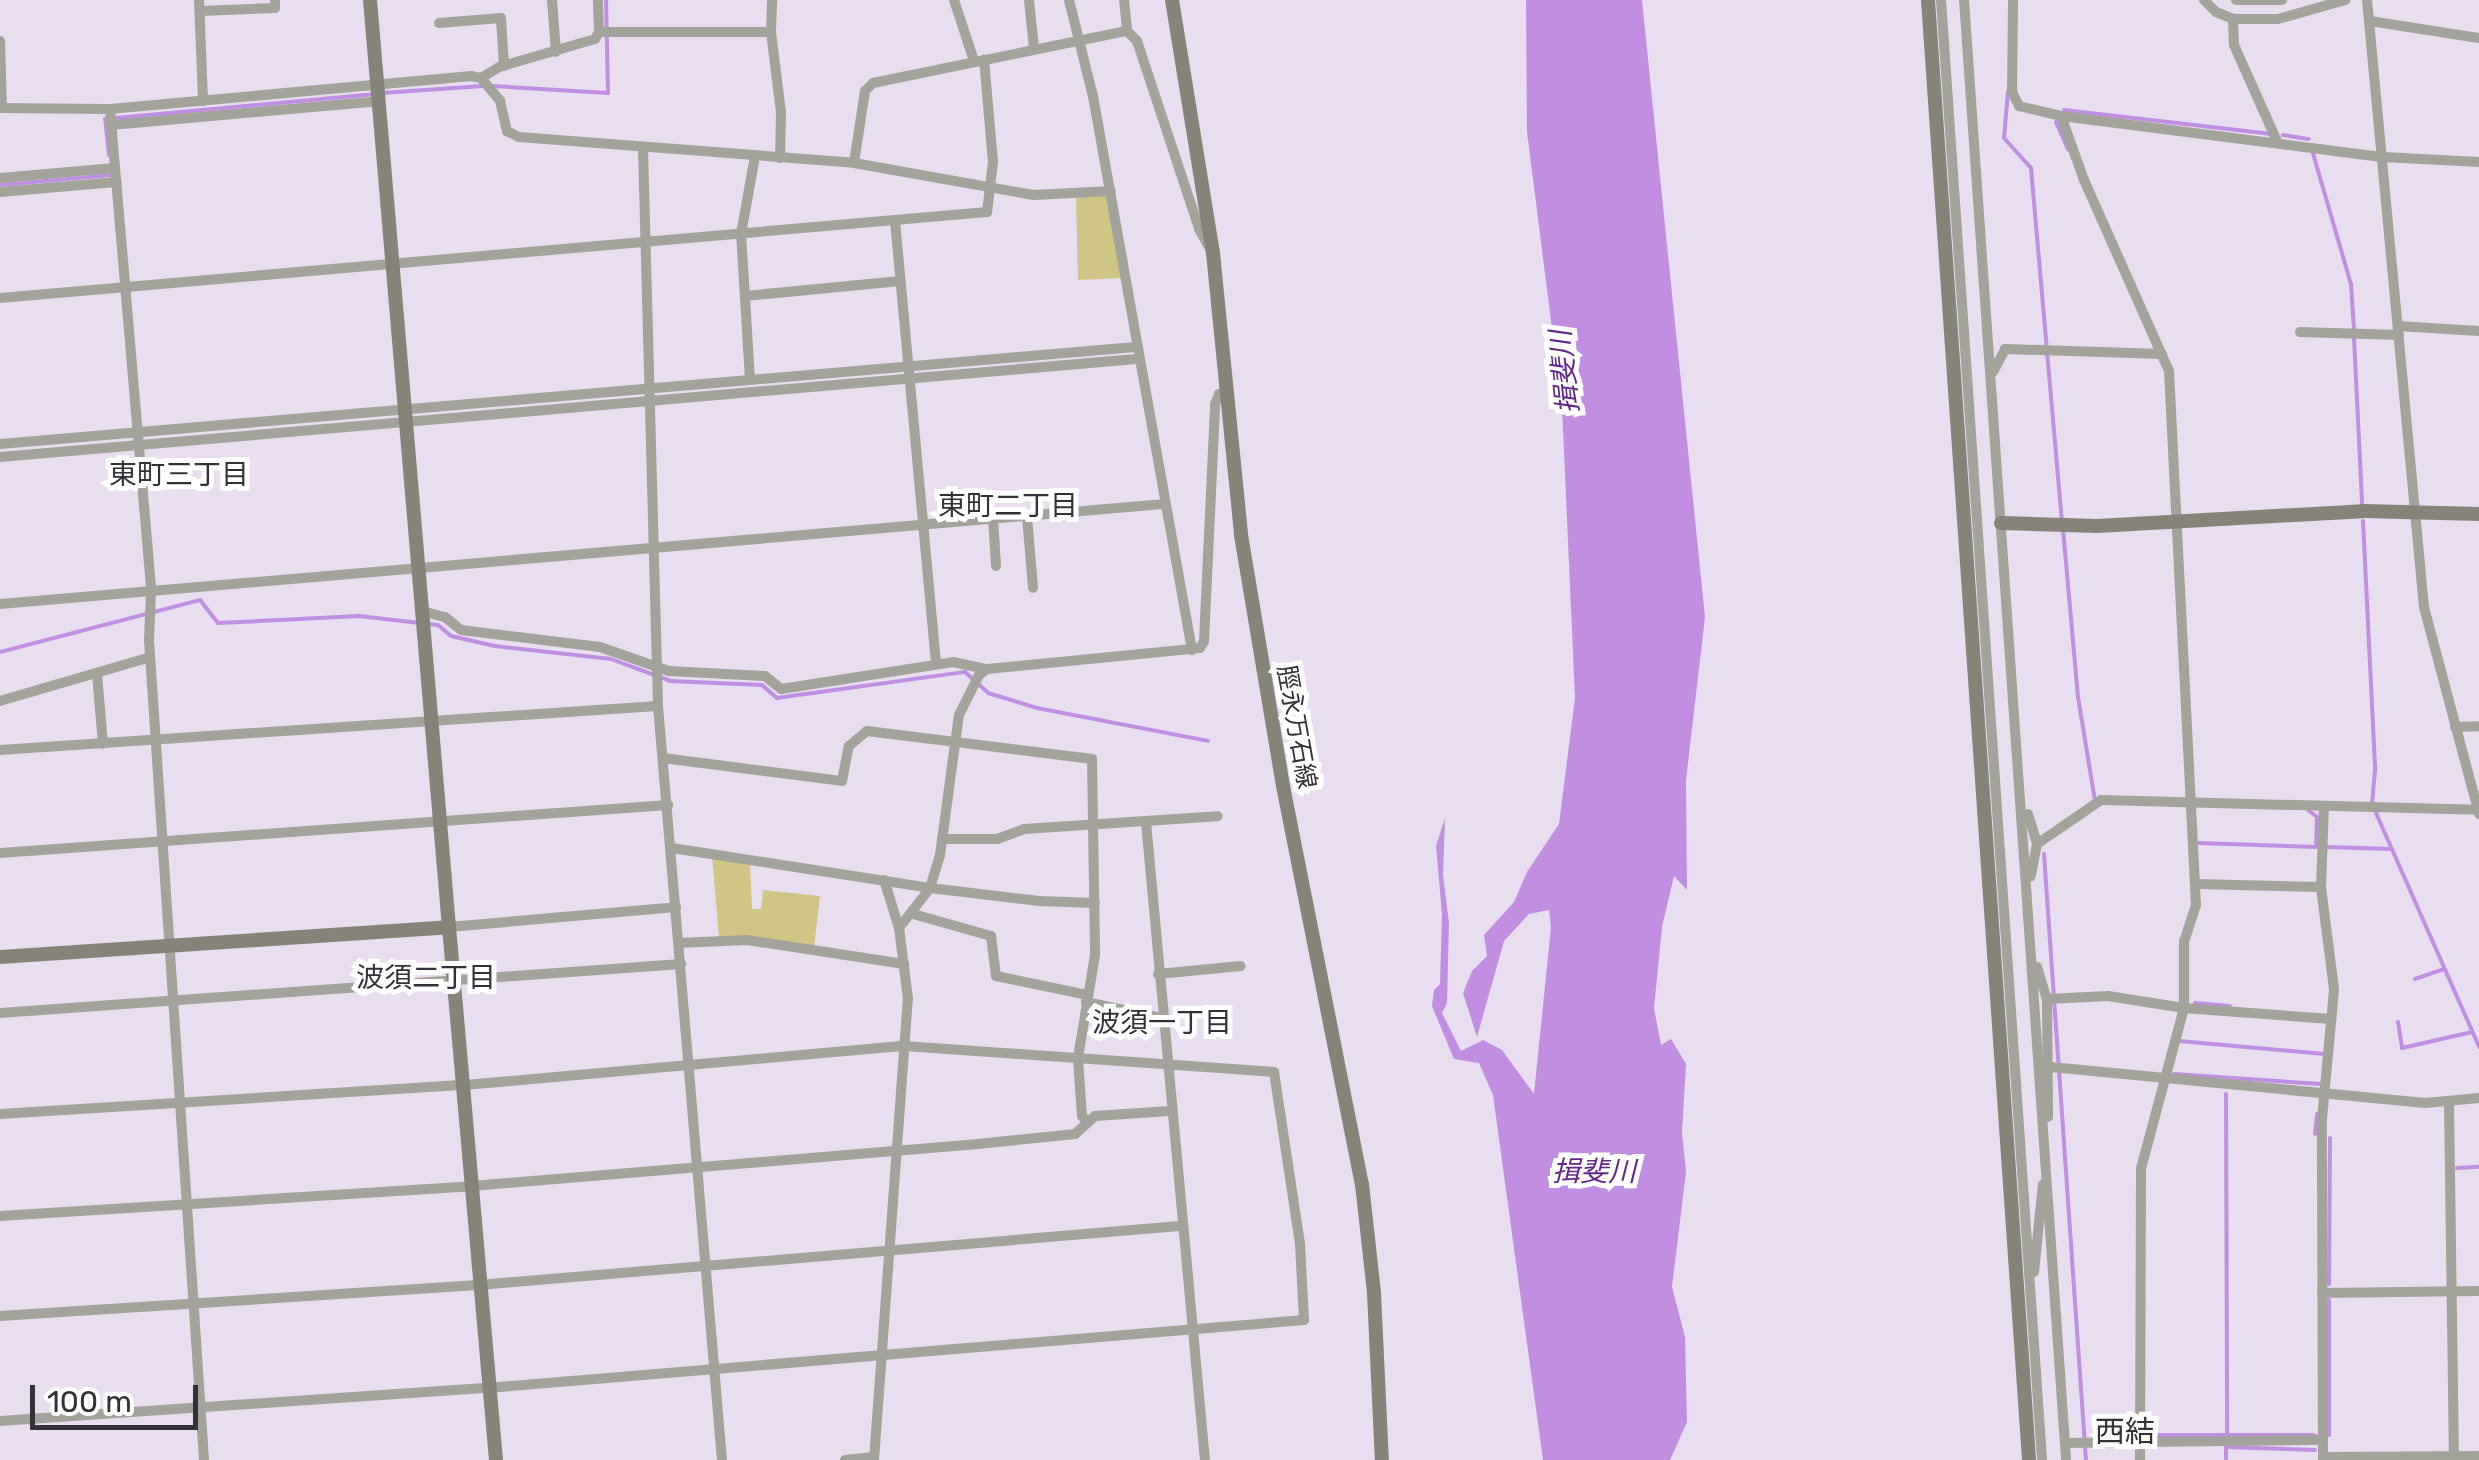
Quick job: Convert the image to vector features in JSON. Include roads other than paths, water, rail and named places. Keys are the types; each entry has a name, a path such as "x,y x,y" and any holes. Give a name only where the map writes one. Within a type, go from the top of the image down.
{"street":[{"path":"203,101 200,5 275,8 275,0"},
{"path":"370,0 496,1460"},
{"path":"552,0 556,52"},
{"path":"111,125 480,78 504,66 594,39 599,32 598,0"},
{"path":"772,0 780,158"},
{"path":"0,298 987,212 993,145 979,60 954,0"},
{"path":"1028,0 1034,48"},
{"path":"1069,0 1110,191 1192,650"},
{"path":"1124,0 1127,31 1138,41 1198,228 1213,253"},
{"name":"脛永万石線","path":"1172,0 1213,253 1240,534 1283,786 1362,1184 1374,1293 1382,1460"},
{"path":"1928,0 2028,1460"},
{"path":"1941,0 2042,1460"},
{"path":"1964,0 2066,1460"},
{"path":"2012,0 2014,102 2060,116 2383,157 2479,162"},
{"path":"2204,0 2216,12 2233,18 2278,18 2345,0"},
{"path":"2236,0 2282,0"},
{"path":"2037,844 2101,800 2478,812 2424,607 2367,0"},
{"path":"439,23 502,18 504,66"},
{"path":"2233,18 2234,46 2277,141"},
{"path":"2370,21 2479,38"},
{"path":"854,163 865,91 873,83 1127,31"},
{"path":"599,32 771,32"},
{"path":"0,41 1,108 110,109 378,93"},
{"path":"480,78 500,101 509,132 643,148 854,163 1034,195 1110,191"},
{"path":"110,109 152,591 150,657 204,1460"},
{"path":"2060,116 2084,180 2170,371 2197,884 2196,905 2184,941 2184,1008 2140,1168 2140,1460"},
{"path":"643,148 658,706 722,1460"},
{"path":"750,380 741,234 754,156"},
{"path":"0,178 116,168"},
{"path":"0,192 117,182"},
{"path":"895,222 936,664"},
{"path":"745,296 900,282"},
{"path":"2300,332 2479,331"},
{"path":"0,457 139,446 648,388 1135,346"},
{"path":"1991,372 2005,349 2162,354"},
{"path":"0,444 138,431 648,402 1137,359"},
{"path":"422,610 445,617 461,630 600,647 657,667 765,676 781,689 953,662 987,668 1192,650 1204,642 1215,404 1219,394 1228,392"},
{"path":"0,604 1163,504"},
{"path":"2001,523 2097,526 2416,511 2479,514"},
{"path":"1027,516 1033,588"},
{"path":"993,518 996,566"},
{"path":"0,702 150,657"},
{"path":"899,928 930,888 942,839 959,715 979,675 987,668"},
{"path":"97,674 103,744"},
{"path":"0,750 658,706"},
{"path":"2455,726 2479,726"},
{"path":"663,758 842,781 849,746 867,730 1092,760 1090,828 1095,955 1078,1058 1082,1116 1088,1122"},
{"path":"2022,794 2037,844 2028,896"},
{"path":"0,852 668,805"},
{"path":"2324,806 2321,887 2334,989 2324,1092 2323,1458 2479,1456"},
{"path":"942,839 998,838 1024,829 1090,828 1218,816"},
{"path":"1146,822 1180,1226 1205,1460"},
{"path":"672,848 722,853 789,870 1095,903"},
{"path":"845,1460 874,1459 908,999 899,928 884,880"},
{"path":"2197,884 2321,887"},
{"path":"0,956 448,927 676,907"},
{"path":"913,914 991,936 996,976 1161,1018"},
{"path":"679,944 747,940 904,964"},
{"path":"2030,1287 2051,1067 2047,999 2032,950"},
{"path":"0,1012 455,983 680,964"},
{"path":"1158,974 1241,966"},
{"path":"2047,999 2108,996 2184,1008 2332,1019"},
{"path":"0,1114 465,1085 904,1046 1274,1072 1300,1244 1304,1320 490,1388 0,1421"},
{"path":"2051,1067 2164,1081 2449,1103 2479,1098"},
{"path":"2449,1103 2454,1456"},
{"path":"0,1216 472,1186 1076,1134 1096,1116 1170,1112"},
{"path":"0,1316 480,1285 1180,1226"},
{"path":"2322,1293 2479,1291"},
{"path":"2065,1443 2323,1440"}],"water":[{"name":"揖斐川","path":"1526,0 1642,0 1705,617 1686,780 1687,890 1674,876 1662,927 1654,1008 1661,1045 1671,1039 1686,1064 1682,1132 1686,1172 1672,1287 1685,1337 1687,1422 1670,1460 1543,1460 1493,1095 1479,1063 1454,1059 1432,1006 1434,990 1440,984 1442,914 1436,846 1445,818 1443,875 1449,923 1447,1003 1442,1013 1461,1051 1483,1040 1502,1050 1534,1094 1551,927 1549,910 1529,914 1504,941 1477,1037 1463,993 1472,971 1487,956 1484,935 1514,902 1527,872 1559,824 1575,698 1562,407 1527,132"}],"waterway":[{"path":"492,86 608,93 606,0"},
{"path":"382,93 483,86"},
{"path":"2008,92 2004,138 2031,168 2062,519"},
{"path":"109,155 105,119 373,94"},
{"path":"2064,110 2272,134"},
{"path":"2056,122 2068,149"},
{"path":"2283,135 2309,139"},
{"path":"2312,150 2351,284 2354,329"},
{"path":"0,185 111,175"},
{"path":"2354,338 2362,503"},
{"path":"2363,521 2375,770 2372,803"},
{"path":"2063,529 2078,697 2095,801"},
{"path":"0,652 200,600 218,623 359,616 420,623"},
{"path":"429,624 438,625 451,636 495,646 611,659 670,681 762,685 777,698 965,672 988,693 1037,708 1208,741"},
{"path":"2198,843 2316,847 2317,817 2308,810"},
{"path":"2376,813 2479,1047"},
{"path":"2326,847 2392,849"},
{"path":"2044,854 2086,1460"},
{"path":"2415,979 2444,969"},
{"path":"2195,1003 2230,1006"},
{"path":"2398,1022 2402,1048 2472,1032"},
{"path":"2179,1041 2324,1054"},
{"path":"2174,1074 2321,1084"},
{"path":"2226,1094 2227,1435"},
{"path":"2315,1134 2317,1114"},
{"path":"2329,1284 2330,1138"},
{"path":"2457,1168 2479,1167"},
{"path":"2329,1300 2329,1435"},
{"path":"2144,1430 2148,1435 2314,1435"},
{"path":"2226,1460 2226,1447 2315,1450"}],"district":[{"name":"東町三丁目","path":"179,475"},
{"name":"東町二丁目","path":"1008,506"},
{"name":"波須二丁目","path":"426,978"},
{"name":"波須一丁目","path":"1162,1023"},
{"name":"西結","path":"2125,1432"}]}
